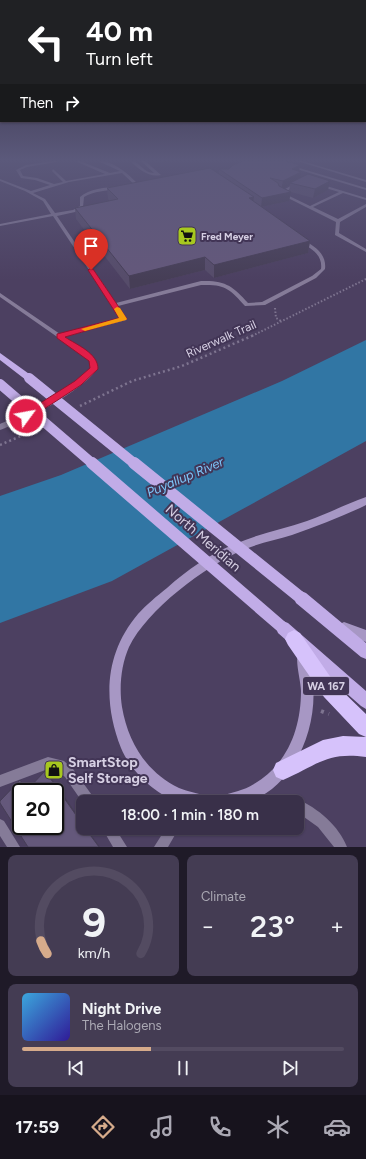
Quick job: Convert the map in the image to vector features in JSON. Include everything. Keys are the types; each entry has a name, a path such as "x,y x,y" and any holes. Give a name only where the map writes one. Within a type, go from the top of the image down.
{"highway":[{"name":"WA 167","path":"289,634 330,691 366,727"},
{"path":"283,770 318,751 338,745 351,744 366,747"}],"main road":[{"name":"North Meridian","path":"0,356 30,378 366,652"},
{"name":"North Meridian","path":"0,384 366,701"}],"street":[{"path":"176,795 157,783 144,770 133,756 124,740 118,724 115,706 116,673 119,657 133,630 142,618 175,587 201,568 233,550 298,528 366,501"},
{"path":"322,615 349,631 366,636"},
{"path":"249,795 271,782 283,770 298,746 304,729 308,683 304,664 289,634"}],"lane":[{"path":"44,201 124,319 59,336"},
{"path":"0,225 78,209 82,205 82,201"},
{"path":"297,201 338,221"},
{"path":"311,207 324,201"},
{"path":"338,221 366,205"},
{"path":"338,221 337,234 366,251"},
{"path":"114,305 208,282 218,283 230,287 248,305 263,304 314,277 323,269 323,260 318,252 296,236"},
{"path":"0,295 92,359 94,362 94,369 78,383 26,416 0,427"},
{"path":"0,781 48,763 60,765 69,773 85,795"},
{"path":"304,808 309,810 334,836 340,847"},
{"path":"0,824 14,847"},
{"path":"113,835 121,847"},
{"path":"160,847 168,835"}],"path":[{"name":"Riverwalk Trail","path":"80,406 132,381 182,366 282,322 366,279"},
{"path":"270,300 275,308 276,318 282,322"}],"water":[{"name":"Puyallup River","path":"366,340 366,441 112,581 0,623 0,496 61,475 282,381"}],"building":[{"name":"Fred Meyer","path":"111,201 253,201 310,241 214,265 205,257 129,276 75,208"},
{"path":"45,771 53,783 34,783"},
{"path":"12,788 12,822 0,803 0,801"},
{"path":"64,798 76,815 76,835 90,835 99,847 28,847 20,835 64,835"}],"slow traffic":[{"path":"85,329 124,319 117,309"}],"place":[{"name":"Fred Meyer","path":"187,236"},
{"name":"SmartStop Self Storage","path":"54,770"}],"route":[{"path":"26,416 78,383 89,375 94,369 95,365 92,359 59,336 124,319 91,270"}]}
